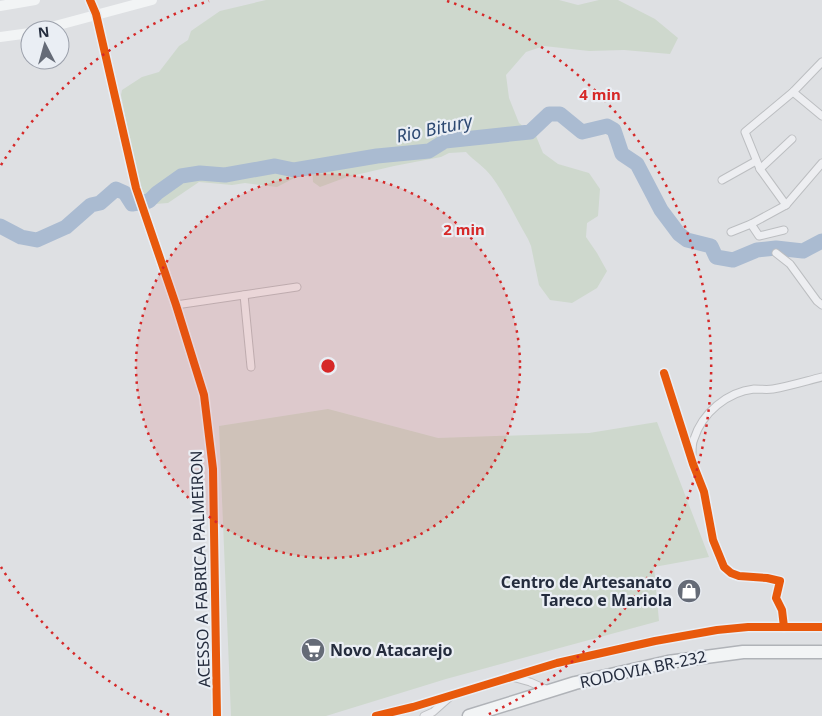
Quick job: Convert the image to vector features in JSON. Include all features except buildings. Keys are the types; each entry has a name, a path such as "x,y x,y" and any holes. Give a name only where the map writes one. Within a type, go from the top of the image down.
{"highway":[{"name":"RODOVIA BR-232","path":"469,716 575,683 714,654 822,652"}],"main road":[{"path":"0,6 35,0"},
{"path":"70,21 152,0"},
{"path":"0,37 20,34"}],"street":[{"name":"ACESSO A FABRICA PALMEIRON","path":"90,0 96,14 136,188 204,395 214,469 217,716"},
{"path":"786,205 760,169 745,132 793,92 822,62"},
{"path":"793,92 822,116"},
{"path":"760,169 792,139"},
{"path":"722,180 756,161"},
{"path":"731,232 751,224 786,205 822,163"},
{"path":"751,224 759,236 784,230"},
{"path":"776,253 790,264 822,305"},
{"path":"176,305 297,287"},
{"path":"244,295 251,367"},
{"path":"664,373 704,492 713,540 724,567 731,573 739,576 780,581 776,598 782,610 784,627"},
{"path":"691,457 694,438 706,417 717,404 734,395 752,390 790,386 822,377"},
{"path":"376,716 556,663 655,641 717,630 748,627 822,627"},
{"path":"511,677 530,682 550,691"},
{"path":"424,716 438,708 453,694"}],"shaded area":[{"path":"266,0 559,0 578,5 599,0 618,0 655,19 678,38 670,54 624,50 589,51 544,46 526,52 506,75 509,98 519,123 536,136 543,153 558,164 589,173 600,189 598,216 587,223 586,237 607,271 597,288 572,303 550,300 539,285 528,239 497,184 489,173 466,152 449,153 441,157 347,177 320,187 313,182 312,166 304,161 300,175 277,187 245,183 232,185 199,182 168,203 150,203 134,173 133,156 121,95 122,90 142,77 159,72 179,46 188,40 191,31 220,11"},
{"path":"328,409 438,438 589,433 657,422 709,557 654,567 659,621 446,679 326,716 231,716 219,426"}],"waterway":[{"name":"Rio Bitury","path":"0,226 21,237 37,240 66,227 91,205 100,203 116,189 125,193 132,204 149,201 181,176 200,173 225,175 275,166 294,170 377,156 429,151 445,141 530,132 549,114 560,114 582,132 607,126 614,130 622,154 637,164 661,210 679,234 687,240 711,246 716,257 733,260 757,250 776,248 803,251 822,241"}],"cycle path":[{"path":"90,0 96,14 136,188 204,395 213,469 217,716"},
{"path":"664,373 693,464 704,492 713,540 724,567 731,573 739,576 780,581 776,598 782,610 784,627"},
{"path":"376,716 413,707 557,663 655,641 717,630 748,627 822,627"}],"place":[{"name":"Centro de Artesanato Tareco e Mariola","path":"689,591"},
{"name":"Novo Atacarejo","path":"313,650"}]}
